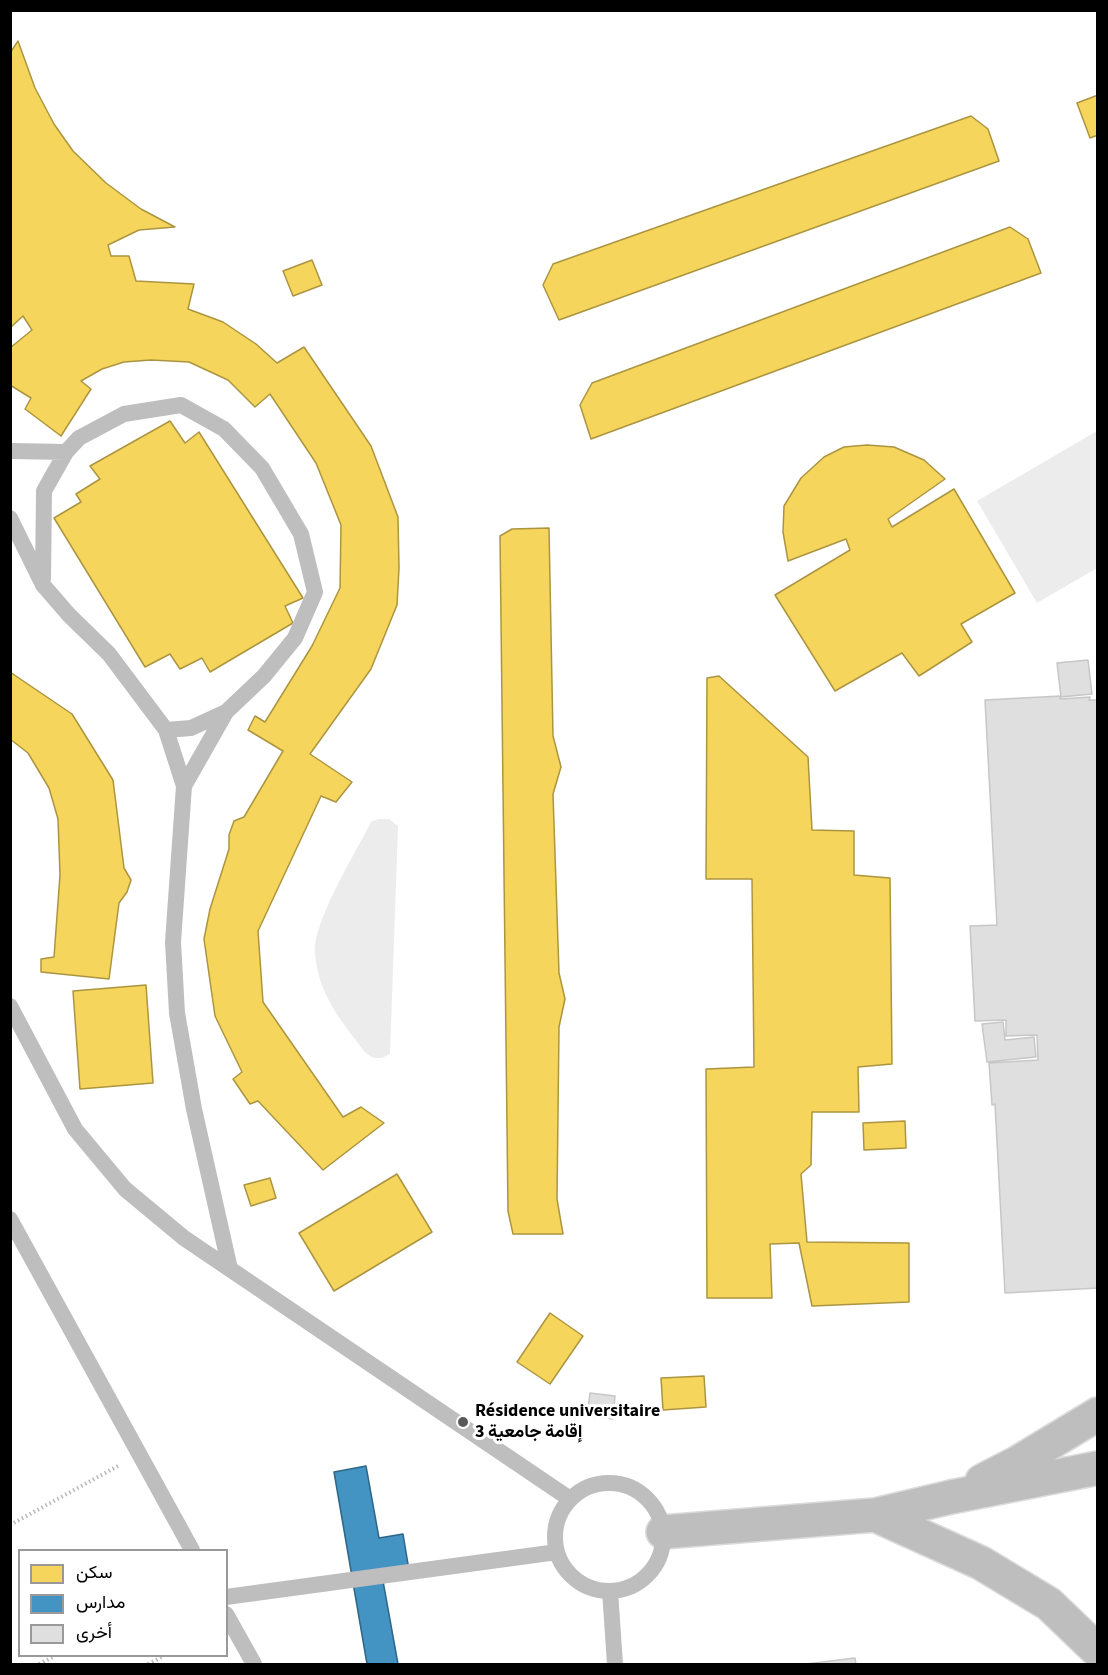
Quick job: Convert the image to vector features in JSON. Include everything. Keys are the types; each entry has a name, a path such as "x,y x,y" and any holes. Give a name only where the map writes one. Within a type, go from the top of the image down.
{"highway":[{"path":"951,1497 1017,1463 1098,1414"},
{"path":"663,1532 875,1515 951,1497 1098,1468"},
{"path":"875,1515 981,1563 1049,1604 1098,1651"}],"lane":[{"path":"43,585 44,491 66,452 79,438 124,414 181,405 224,429 262,468 301,534 315,592 295,638 264,676 226,712 184,786"},
{"path":"10,451 66,452"},
{"path":"10,518 43,585 69,615 109,654 166,730 184,786 173,942 177,1013 194,1109 230,1269"},
{"path":"166,730 191,728 226,712"},
{"path":"10,1006 75,1130 125,1189 184,1238 570,1499"},
{"path":"10,1219 191,1549"},
{"path":"600,1483 618,1483 635,1489 648,1500 658,1515 663,1532 661,1550 654,1566 642,1579 627,1587 610,1591 592,1588 577,1580 564,1568 557,1552 555,1537 556,1524 570,1499 584,1488 600,1483"},
{"path":"228,1597 557,1552"},
{"path":"610,1591 615,1665"},
{"path":"228,1618 254,1665"}],"path":[{"path":"10,1525 139,1454"},
{"path":"39,1665 53,1657"},
{"path":"147,1665 162,1657"}],"shaded area":[{"path":"1097,431 1097,568 1037,603 977,501"},
{"path":"378,819 389,819 398,826 390,1054 378,1058 365,1052 333,1008 319,976 315,952 321,923 337,887 371,822"}],"building: سكن":[{"path":"18,41 35,88 54,124 73,151 106,183 141,209 175,227 139,230 108,245 111,256 129,256 136,281 194,284 188,309 223,322 256,344 277,363 304,347 371,446 398,517 397,605 371,669 310,754 352,782 336,802 321,796 258,931 263,1002 343,1117 361,1107 384,1123 323,1170 258,1101 250,1104 233,1079 242,1072 215,1016 204,939 210,909 229,849 229,835 234,821 244,817 283,751 248,730 255,716 265,722 312,646 340,588 341,525 316,463 270,394 255,407 228,380 189,362 151,360 124,362 102,369 81,381 91,389 61,436 25,409 31,398 10,385 10,348 32,330 23,316 10,328 10,53"},
{"path":"1098,95 1098,135 1090,138 1077,103"},
{"path":"971,116 988,129 999,161 559,320 543,285 553,264"},
{"path":"1010,227 1028,239 1041,273 591,439 580,405 592,383"},
{"path":"312,260 322,285 293,296 283,271"},
{"path":"170,421 185,443 199,432 303,598 285,606 293,623 210,672 202,658 180,669 170,654 145,667 54,518 81,502 76,494 100,479 90,466"},
{"path":"867,445 894,447 924,460 945,479 888,519 892,527 954,489 1015,593 961,624 972,642 919,676 902,653 835,691 775,595 850,550 846,539 788,561 783,532 784,506 801,478 824,457 844,447"},
{"path":"549,528 553,736 561,767 553,794 559,973 565,999 559,1027 557,1199 563,1234 513,1234 508,1211 500,536 512,529"},
{"path":"10,672 72,714 113,780 124,868 131,880 127,892 119,903 109,979 41,972 41,959 54,957 60,875 58,819 49,788 28,753 10,739"},
{"path":"719,676 808,757 812,830 854,831 854,875 890,878 892,1064 858,1067 859,1112 812,1112 811,1165 801,1174 807,1242 909,1243 909,1302 812,1306 799,1243 770,1244 772,1298 707,1298 706,1069 754,1067 752,879 706,879 707,678"},
{"path":"146,985 153,1083 80,1089 73,991"},
{"path":"905,1121 906,1148 864,1150 863,1123"},
{"path":"397,1174 432,1232 334,1291 299,1233"},
{"path":"270,1178 276,1198 251,1206 244,1185"},
{"path":"550,1313 583,1336 550,1384 517,1362"},
{"path":"704,1376 706,1407 663,1410 661,1378"}],"building: مدارس":[{"path":"366,1466 379,1538 403,1534 410,1576 383,1581 398,1664 367,1664 334,1472"}],"building: أخرى":[{"path":"1088,660 1092,694 1061,697 1057,663"},
{"path":"1060,696 1060,699 1090,697 1089,700 1098,700 1098,1288 1005,1293 995,1104 992,1105 989,1063 1038,1060 1037,1035 1006,1036 1006,1020 975,1021 970,926 997,925 985,700"},
{"path":"1003,1022 1005,1040 1034,1037 1036,1057 987,1062 982,1024"},
{"path":"590,1393 615,1396 613,1419 587,1416"},
{"path":"855,1658 856,1664 806,1664"}],"place":[{"name":"Résidence universitaire إقامة جامعية 3","path":"463,1422"}]}
